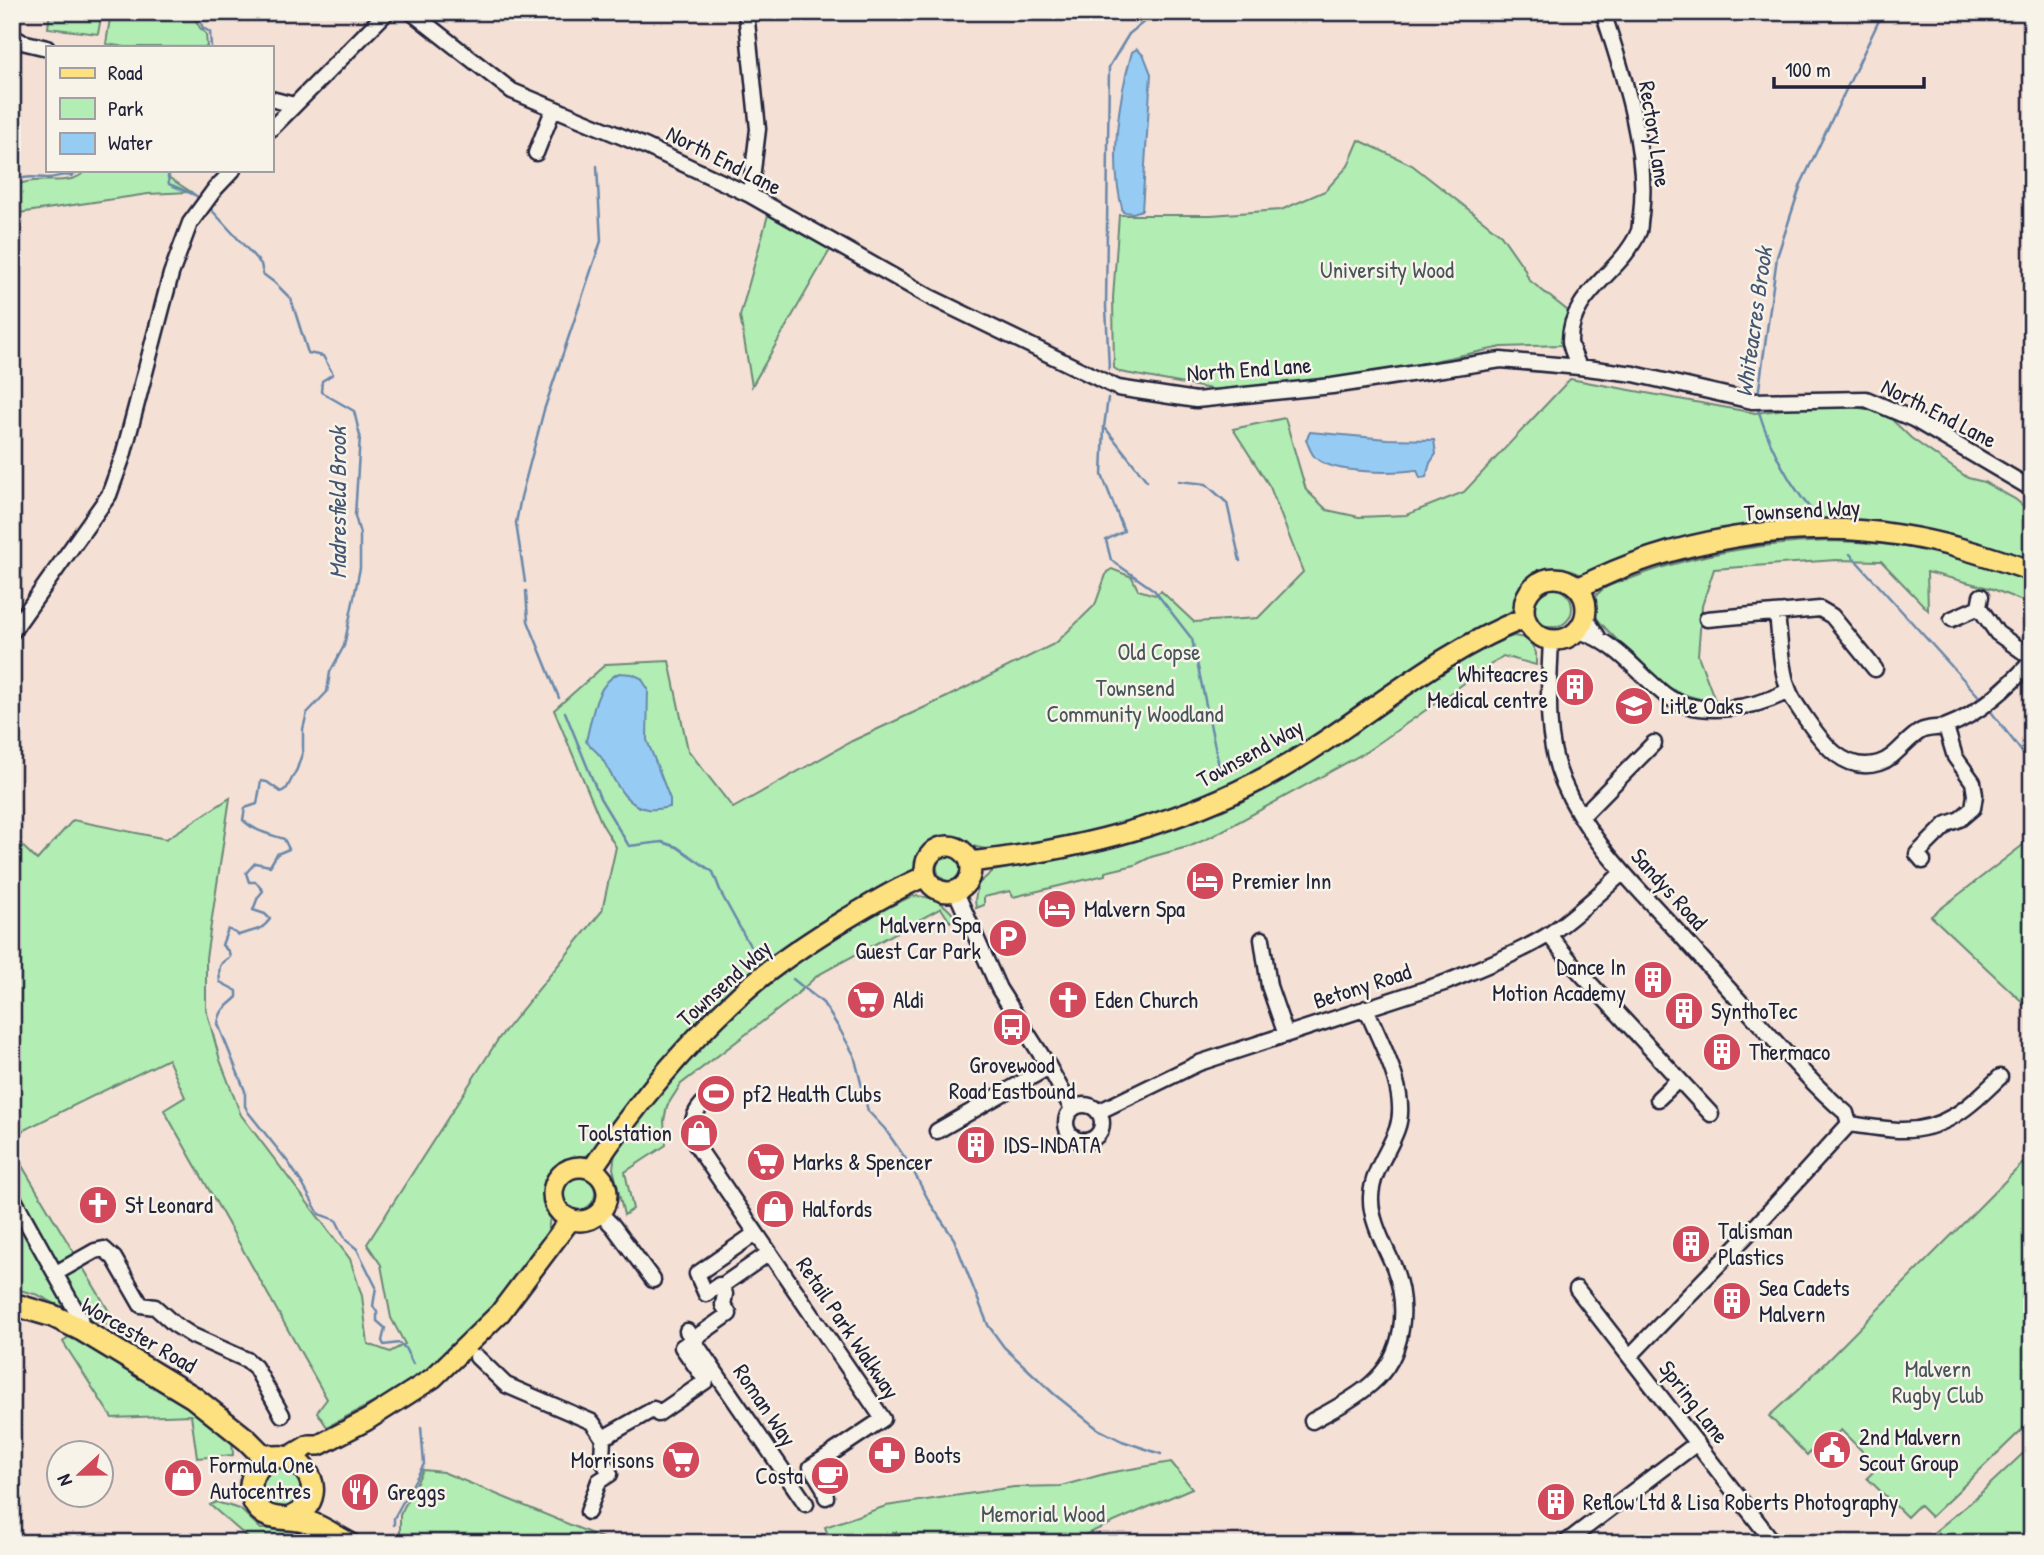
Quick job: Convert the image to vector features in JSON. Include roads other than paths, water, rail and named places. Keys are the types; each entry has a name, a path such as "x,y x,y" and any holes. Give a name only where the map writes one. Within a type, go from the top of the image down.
{"highway":[{"name":"Worcester Road","path":"12,1304 53,1316 82,1330 193,1397 260,1453 280,1458"},
{"path":"231,1428 240,1442 252,1479"},
{"path":"291,1518 306,1508 313,1490 306,1470 294,1460 280,1458 258,1468 252,1479 252,1500 259,1510 268,1517 279,1520 291,1518 310,1522 349,1543"},
{"path":"312,1497 349,1543"}],"main road":[{"name":"Townsend Way","path":"1578,588 1679,549 1729,538 1789,531 1844,530 1897,534 1965,548 2032,571"},
{"path":"1550,578 1570,582 1578,588 1585,602 1581,624 1566,639 1540,637 1530,629 1525,618 1524,607 1531,588 1550,578"},
{"name":"Townsend Way","path":"970,862 1078,845 1142,829 1205,807 1282,768 1433,664 1506,625 1525,618"},
{"path":"946,846 957,848 970,862 969,879 956,892 940,891 932,886 926,877 929,857 937,849 946,846"},
{"name":"Townsend Way","path":"592,1169 639,1103 671,1065 741,994 825,932 893,890 926,877"},
{"path":"573,1167 592,1169 607,1187 607,1200 600,1213 585,1222 569,1220 558,1211 553,1202 554,1185 564,1171 573,1167"},
{"path":"280,1458 309,1446 319,1445 416,1390 471,1343 500,1313 569,1220"},
{"path":"306,1470 317,1457 319,1445"}],"street":[{"path":"273,127 387,12"},
{"name":"North End Lane","path":"411,12 512,91 646,147 750,195 930,297 1118,388 1196,400 1332,386 1501,360 1579,367 1634,374 1757,401 1866,399 1913,419 2032,489"},
{"path":"746,12 758,129 750,195"},
{"name":"Rectory Lane","path":"1570,344 1574,313 1622,256 1639,231 1643,200 1641,166 1622,69 1603,12"},
{"path":"12,36 46,48"},
{"path":"273,100 294,105"},
{"path":"536,153 553,110"},
{"path":"12,632 109,495 123,456 171,274 190,223 231,172"},
{"path":"1557,365 1570,344"},
{"path":"1570,344 1579,367"},
{"path":"1777,614 1788,691 1814,732 1830,751 1853,764 1865,766 1877,764 1898,752 1907,741 1923,730 1946,727 1984,704 2013,682 2032,659 1997,633 1980,602 1952,619"},
{"path":"1715,613 1739,618 1821,609 1832,616 1871,663 1880,648"},
{"path":"1581,624 1666,696 1687,705 1722,710 1759,704 1788,691"},
{"name":"Sandys Road","path":"1552,640 1548,710 1553,753 1562,781 1578,810 1622,873 1783,1049 1846,1113 1849,1124"},
{"path":"1917,854 1947,824 1960,819 1973,808 1973,782 1955,757 1946,727"},
{"path":"1578,810 1586,811 1654,743"},
{"name":"Betony Road","path":"1098,1112 1199,1063 1447,982 1549,935 1583,910 1622,873"},
{"path":"956,892 999,989 1049,1067 1072,1109"},
{"path":"1549,935 1711,1114"},
{"path":"1262,939 1269,986 1286,1035"},
{"path":"1312,1421 1371,1385 1393,1357 1403,1322 1399,1282 1375,1220 1371,1200 1373,1180 1398,1128 1400,1092 1366,1008"},
{"path":"937,1131 1049,1067"},
{"path":"1630,1356 1756,1226 1849,1124 1899,1130 1940,1124 1959,1114 2000,1077"},
{"path":"1658,1099 1678,1080"},
{"name":"Retail Park Walkway","path":"710,1097 696,1111 692,1121 695,1143 883,1419 811,1467 824,1488 826,1497"},
{"path":"1081,1105 1091,1106 1098,1112 1101,1128 1091,1140 1083,1141 1070,1136 1065,1122 1072,1109 1081,1105"},
{"path":"12,1196 80,1318 82,1330"},
{"path":"600,1213 613,1226 653,1280"},
{"path":"756,1233 697,1274 706,1294 769,1253"},
{"path":"56,1273 95,1251 104,1249 114,1258 141,1304 155,1307 193,1336 247,1360 254,1367 282,1415"},
{"path":"603,1438 654,1409 658,1414 706,1381 682,1348 691,1335 729,1314 723,1305 725,1294 720,1287"},
{"name":"Spring Lane","path":"1577,1289 1774,1543"},
{"name":"Roman Way","path":"691,1335 806,1504"},
{"path":"243,1345 247,1360"},
{"path":"477,1357 506,1385 592,1422 603,1438 602,1459 610,1474 599,1481 588,1512"},
{"path":"1565,1543 1697,1443"}],"water":[{"path":"1137,49 1144,56 1151,74 1142,210 1133,213 1123,212 1116,152 1123,90 1132,52"},
{"path":"1310,432 1434,440 1436,454 1426,477 1420,478 1417,470 1351,470 1326,464 1315,457 1306,440"},
{"path":"619,673 641,678 648,689 647,740 670,799 670,807 647,809 631,802 619,788 601,757 586,741 600,693 611,678"}],"waterway":[{"name":"Madresfield Brook","path":"196,12 203,28 210,32 211,46"},
{"path":"1109,369 1106,307 1109,67 1129,34 1156,12"},
{"name":"Whiteacres Brook","path":"1758,396 1777,257 1801,184 1883,12"},
{"path":"525,582 516,523 544,410 601,241 597,166"},
{"path":"12,184 24,178 71,176 78,172"},
{"name":"Madresfield Brook","path":"171,172 168,176 169,184 200,199"},
{"name":"Madresfield Brook","path":"208,206 261,264 263,274 291,299 308,353 323,356 333,374 322,381 321,392 354,411 360,436 355,516 360,534 360,568 344,646 330,672 327,692 307,713 303,729 303,751 287,788 281,792 261,781 257,804 245,808 243,820 258,830 284,839 289,849 277,854 270,866 255,863 246,873 249,882 256,882 263,891 253,910 270,919 260,929 239,935 228,929 222,945 230,957 220,967 220,982 237,991 237,997 222,1011 218,1024 245,1091 245,1106 248,1112 288,1162 319,1214 336,1220 346,1240 357,1249 376,1287 373,1306 377,1312 377,1321 385,1328 382,1341 384,1345 399,1343 405,1348 413,1364"},
{"path":"1108,398 1102,475 1124,531 1106,540 1111,560 1154,590 1192,639 1219,766"},
{"name":"Whiteacres Brook","path":"1757,406 1767,436 1781,464 1816,516"},
{"path":"1106,429 1147,481"},
{"path":"1179,481 1206,484 1227,503 1240,561"},
{"path":"1850,554 1983,701"},
{"path":"526,591 528,621 559,698"},
{"path":"1989,709 2032,765"},
{"path":"565,712 600,798 629,846 662,842 677,847 713,872 722,895 750,946"},
{"path":"793,979 823,1003 839,1028 854,1055 868,1111 885,1129 910,1165 930,1203 954,1239 988,1325 1004,1347 1054,1394 1098,1429 1122,1441 1161,1454"},
{"name":"Madresfield Brook","path":"394,1525 394,1518 424,1464 421,1427"}],"place":[{"name":"Whiteacres Medical centre","path":"1575,687"},
{"name":"Litle Oaks","path":"1634,706"},
{"name":"Premier Inn","path":"1205,881"},
{"name":"Malvern Spa","path":"1057,909"},
{"name":"Malvern Spa Guest Car Park","path":"1008,938"},
{"name":"Dance In Motion Academy","path":"1653,980"},
{"name":"Aldi","path":"866,1000"},
{"name":"Eden Church","path":"1068,1000"},
{"name":"SynthoTec","path":"1684,1011"},
{"name":"Grovewood Road Eastbound","path":"1012,1027"},
{"name":"Thermaco","path":"1722,1052"},
{"name":"pf2 Health Clubs","path":"716,1094"},
{"name":"Toolstation","path":"699,1133"},
{"name":"IDS-INDATA","path":"976,1145"},
{"name":"Marks & Spencer","path":"766,1162"},
{"name":"St Leonard","path":"98,1205"},
{"name":"Halfords","path":"775,1209"},
{"name":"Talisman Plastics","path":"1691,1244"},
{"name":"Sea Cadets Malvern","path":"1732,1301"},
{"name":"2nd Malvern Scout Group","path":"1832,1450"},
{"name":"Boots","path":"887,1455"},
{"name":"Morrisons","path":"681,1460"},
{"name":"Costa","path":"830,1476"},
{"name":"Formula One Autocentres","path":"183,1478"},
{"name":"Greggs","path":"360,1492"},
{"name":"Reflow Ltd & Lisa Roberts Photography","path":"1556,1502"}],"park label":[{"name":"University Wood","path":"1387,270"},
{"name":"Old Copse","path":"1159,652"},
{"name":"Townsend Community Woodland","path":"1135,701"},
{"name":"Malvern Rugby Club","path":"1938,1382"},
{"name":"Memorial Wood","path":"1043,1514"}]}
